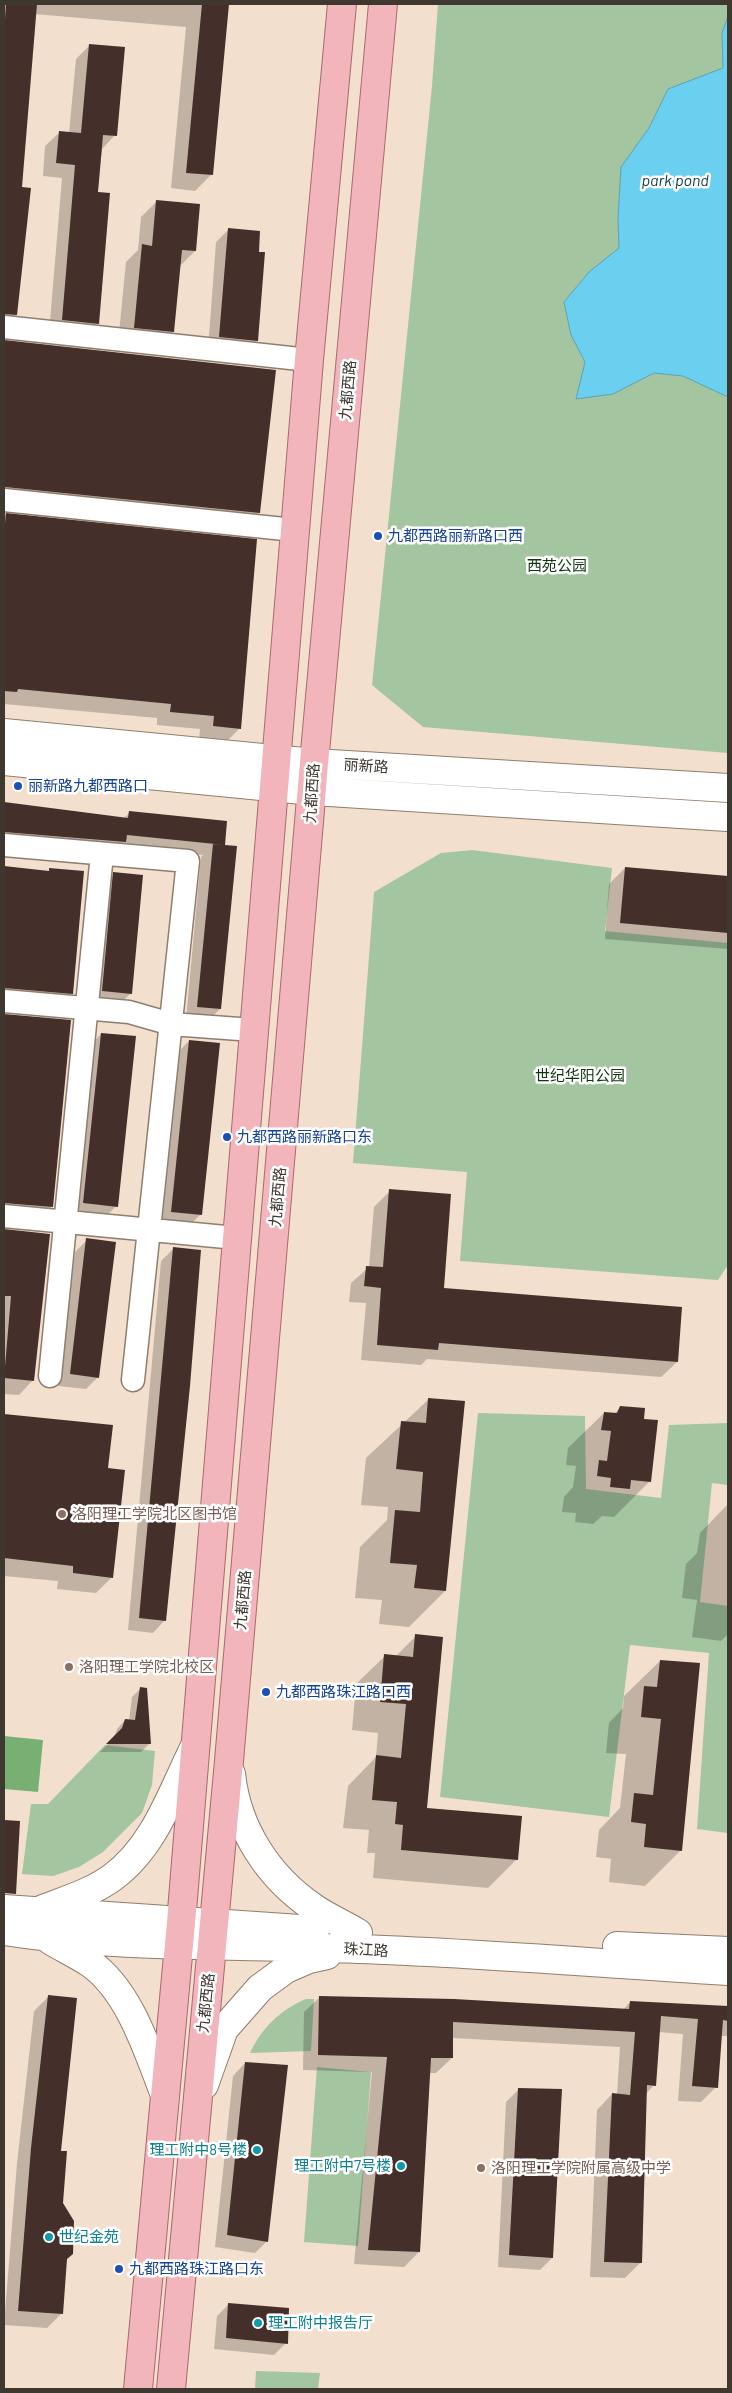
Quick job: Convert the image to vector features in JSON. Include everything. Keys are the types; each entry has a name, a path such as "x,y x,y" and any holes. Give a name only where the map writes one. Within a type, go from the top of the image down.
{"main road":[{"path":"138,2389 180,1934 253,1030 275,788 294,530 342,4"},
{"name":"九都西路","path":"171,2389 195,2108 229,1761 314,763 383,4"},
{"name":"丽新路","path":"4,733 314,763 728,788"},
{"name":"丽新路","path":"4,761 313,791 728,817"},
{"path":"166,2095 134,2018 111,1984 92,1964 41,1924 111,1879 137,1856 158,1821 195,1746"},
{"path":"229,1761 234,1799 254,1847 281,1882 358,1941"},
{"name":"珠江路","path":"4,1909 41,1924"},
{"name":"珠江路","path":"4,1931 41,1924 213,1936 728,1951"},
{"path":"195,2108 224,2030 260,1988 286,1970 358,1941"},
{"name":"珠江路","path":"358,1941 728,1971"}],"street":[{"path":"4,327 309,360"},
{"path":"4,500 294,530"},
{"path":"4,845 188,861 132,1380"},
{"path":"50,1376 102,854"},
{"path":"4,1001 129,1012 170,1024 253,1030"},
{"path":"4,1216 236,1238"}],"green space":[{"name":"西苑公园","path":"438,4 728,4 728,753 423,727 372,685 432,86"},
{"name":"世纪华阳公园","path":"472,850 612,868 605,931 728,943 728,1265 718,1280 460,1261 467,1172 353,1163 374,892 441,853"},
{"path":"478,1413 585,1416 586,1489 661,1498 669,1425 728,1423 728,1485 712,1483 700,1602 728,1606 728,1833 697,1829 709,1653 630,1645 609,1817 440,1797"},
{"path":"4,1736 43,1740 38,1792 4,1789"},
{"path":"105,1745 155,1751 152,1785 142,1813 103,1852 79,1867 53,1876 22,1874 31,1804 48,1804"},
{"path":"306,1999 314,1999 311,2051 250,2053 266,2028 280,2014"},
{"path":"317,2067 371,2072 358,2246 304,2242"},
{"path":"256,2371 320,2373 318,2389 255,2389"}],"water":[{"name":"park pond","path":"728,17 728,397 683,376 654,373 613,394 576,399 585,362 571,335 564,302 589,272 619,248 618,218 621,167 649,128 668,89 723,68 722,33"}],"building":[{"path":"6,4 37,4 22,187 31,188 17,315 4,314 4,34"},
{"path":"202,4 229,4 213,175 186,173"},
{"path":"89,44 125,47 117,136 103,135 98,192 110,193 99,324 62,320 75,165 56,163 59,131 81,133"},
{"path":"156,200 200,204 196,251 182,250 174,332 134,328 142,244 152,246"},
{"path":"228,228 260,231 259,252 265,252 258,341 219,337"},
{"path":"4,340 276,370 260,513 5,487"},
{"path":"6,513 257,539 241,729 213,726 214,716 170,712 171,704 18,689 17,692 4,691 4,534"},
{"path":"4,802 128,818 129,811 227,821 225,845 127,835 126,842 4,832"},
{"path":"213,844 237,846 221,1009 197,1007"},
{"path":"4,866 49,871 49,868 84,871 73,994 4,988"},
{"path":"625,867 728,876 728,933 620,923"},
{"path":"113,872 143,875 132,994 102,991"},
{"path":"4,1014 71,1020 53,1207 4,1203"},
{"path":"101,1033 136,1036 118,1207 83,1203"},
{"path":"189,1040 220,1043 202,1215 171,1212"},
{"path":"389,1189 451,1194 444,1288 682,1307 678,1362 439,1343 438,1350 377,1345 381,1288 364,1286 366,1266 383,1267"},
{"path":"4,1229 50,1234 34,1381 4,1378 11,1296 4,1296"},
{"path":"86,1238 116,1242 99,1378 70,1374"},
{"path":"173,1247 201,1250 190,1386 166,1621 139,1618"},
{"path":"428,1398 465,1401 446,1591 414,1588 417,1565 390,1563 395,1510 420,1512 423,1472 396,1469 401,1421 426,1423"},
{"path":"620,1406 645,1408 644,1419 658,1420 651,1482 631,1480 630,1489 610,1487 611,1478 597,1476 599,1460 607,1461 611,1431 601,1430 604,1412 617,1413"},
{"name":"洛阳理工学院北区图书馆","path":"4,1414 113,1425 108,1468 125,1470 113,1578 73,1573 73,1566 4,1558"},
{"path":"415,1634 443,1637 427,1808 522,1816 518,1860 401,1850 403,1825 395,1824 397,1802 372,1800 376,1755 401,1758 406,1704 380,1702 384,1654 413,1657"},
{"path":"660,1660 700,1663 682,1851 644,1847 646,1824 631,1822 634,1793 653,1795 661,1719 641,1717 644,1686 657,1687"},
{"path":"140,1687 147,1688 151,1744 106,1744 122,1728 125,1719 135,1720"},
{"path":"4,1820 20,1821 16,1894 4,1893"},
{"name":"世纪金苑","path":"48,1995 77,1998 61,2151 67,2151 63,2203 74,2221 73,2254 67,2259 63,2314 18,2311 31,2148"},
{"path":"319,1996 454,1999 629,2009 630,2001 728,2006 728,2021 723,2020 718,2088 692,2086 698,2019 661,2016 656,2086 647,2085 642,2263 604,2262 612,2093 630,2095 635,2032 453,2022 453,2058 431,2058 420,2252 368,2250 387,2057 318,2055"},
{"name":"理工附中8号楼","path":"245,2062 288,2065 268,2242 227,2235"},
{"path":"518,2088 562,2089 553,2258 509,2255"},
{"name":"理工附中报告厅","path":"228,2303 289,2308 288,2344 226,2338"}],"place":[{"name":"九都西路丽新路口西","path":"378,536"},
{"name":"丽新路九都西路口","path":"18,786"},
{"name":"九都西路丽新路口东","path":"227,1137"},
{"name":"洛阳理工学院北区图书馆","path":"62,1514"},
{"name":"洛阳理工学院北校区","path":"69,1667"},
{"name":"九都西路珠江路口西","path":"266,1692"},
{"name":"理工附中8号楼","path":"257,2150"},
{"name":"理工附中7号楼","path":"401,2166"},
{"name":"洛阳理工学院附属高级中学","path":"481,2168"},
{"name":"世纪金苑","path":"49,2237"},
{"name":"九都西路珠江路口东","path":"119,2269"},
{"name":"理工附中报告厅","path":"258,2323"}]}
